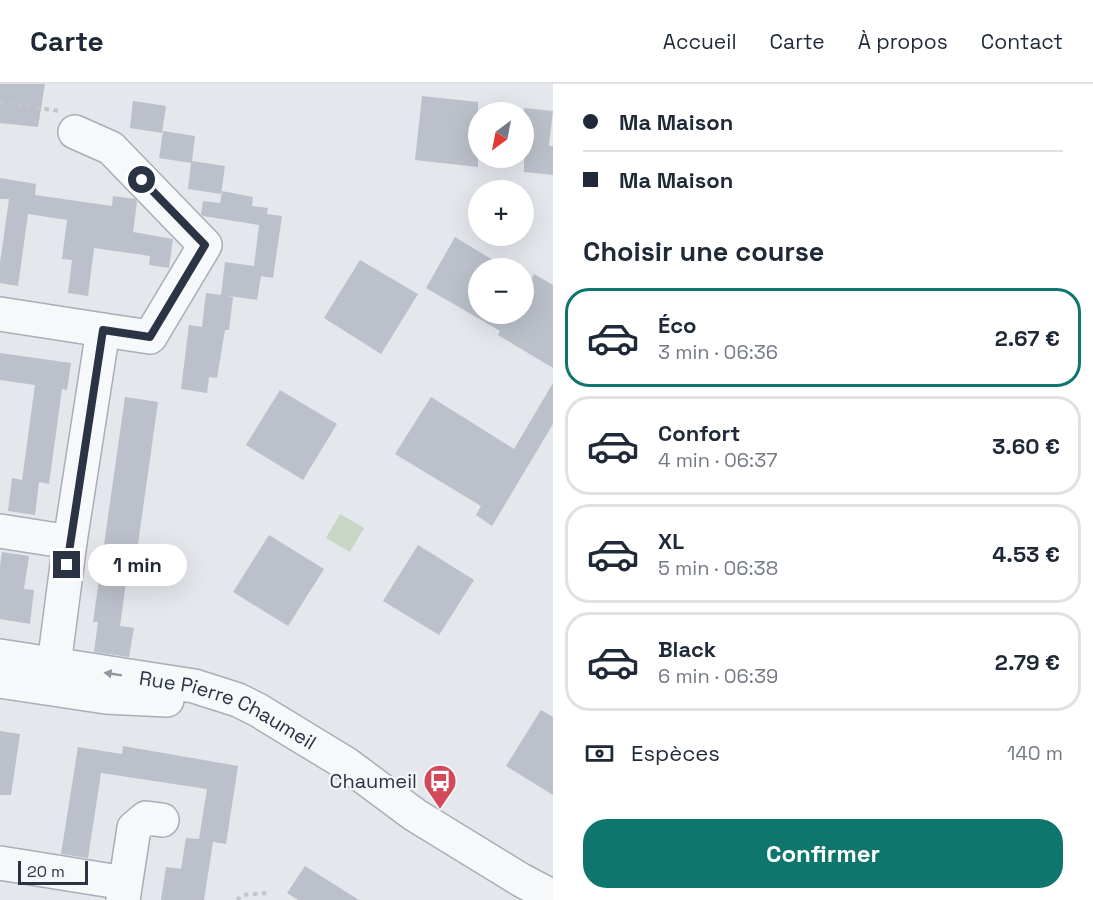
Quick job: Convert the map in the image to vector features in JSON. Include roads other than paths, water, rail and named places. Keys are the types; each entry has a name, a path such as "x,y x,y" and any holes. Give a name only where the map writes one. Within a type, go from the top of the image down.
{"street":[{"path":"0,314 150,337 205,245 111,148 75,132"},
{"path":"13,683 54,665 70,542 103,330"},
{"path":"0,531 70,542"},
{"name":"Rue Pierre Chaumeil","path":"0,657 194,686 238,700 345,763 415,815 553,898"},
{"name":"Rue Pierre Chaumeil","path":"13,683 106,697 178,700 203,704 233,714 253,723 338,774 387,810 397,823 522,900"},
{"path":"0,863 124,892 134,828 146,818 162,820"}],"place":[{"name":"Chaumeil","path":"440,810"}]}
